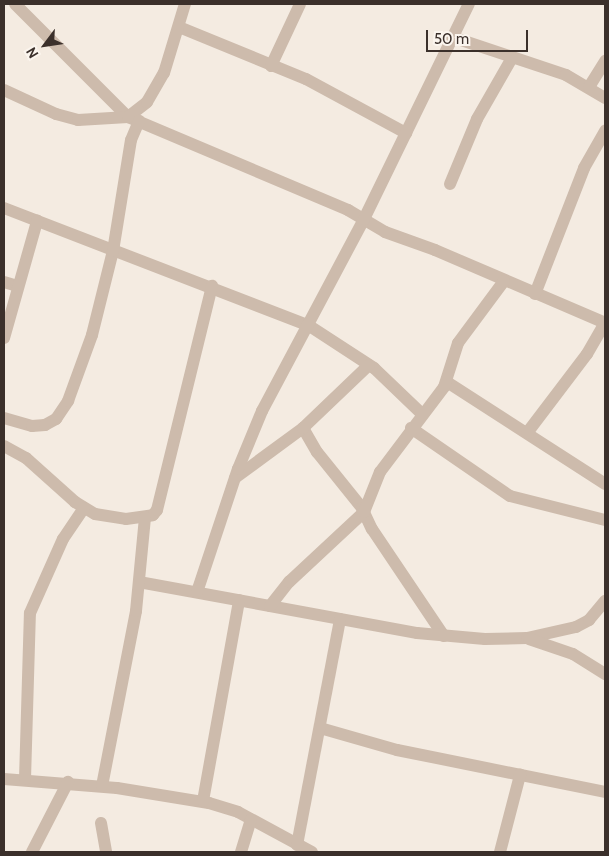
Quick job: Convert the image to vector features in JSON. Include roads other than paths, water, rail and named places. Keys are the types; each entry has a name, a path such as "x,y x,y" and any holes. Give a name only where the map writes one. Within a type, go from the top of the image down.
{"street":[{"path":"15,4 133,119 364,220 385,232 435,250 605,323 587,354 527,433"},
{"path":"4,418 39,426 54,421 68,401 92,335 114,250 133,119 158,86 179,27 183,9 172,4"},
{"path":"271,66 300,4"},
{"path":"197,592 235,478 262,411 364,220 469,4"},
{"path":"179,27 306,79 406,133"},
{"path":"452,37 566,75 605,98"},
{"path":"450,184 477,119 512,58"},
{"path":"589,87 605,62"},
{"path":"4,90 56,114 78,120 133,119"},
{"path":"535,294 584,168 605,131"},
{"path":"4,208 212,286 308,325 369,365 422,414"},
{"path":"4,338 5,325 37,221"},
{"path":"270,606 289,582 364,512 380,472 447,382 458,343 504,280"},
{"path":"4,282 17,286"},
{"path":"4,446 26,458 84,508 112,519 145,517 157,510 212,286"},
{"path":"235,478 303,428 369,365"},
{"path":"447,382 605,484"},
{"path":"303,428 364,512 444,636"},
{"path":"411,428 510,496 605,520"},
{"path":"25,779 30,613 62,539 84,508"},
{"path":"102,786 139,582 145,517"},
{"path":"139,582 444,636 527,638 583,624 605,601"},
{"path":"203,801 239,600"},
{"path":"297,845 340,619"},
{"path":"527,638 572,654 605,674"},
{"path":"320,728 397,750 605,792"},
{"path":"500,852 520,775"},
{"path":"4,779 68,782 203,801 250,820 312,852"},
{"path":"32,852 68,782"},
{"path":"241,852 250,820"},
{"path":"101,823 106,852"}]}
